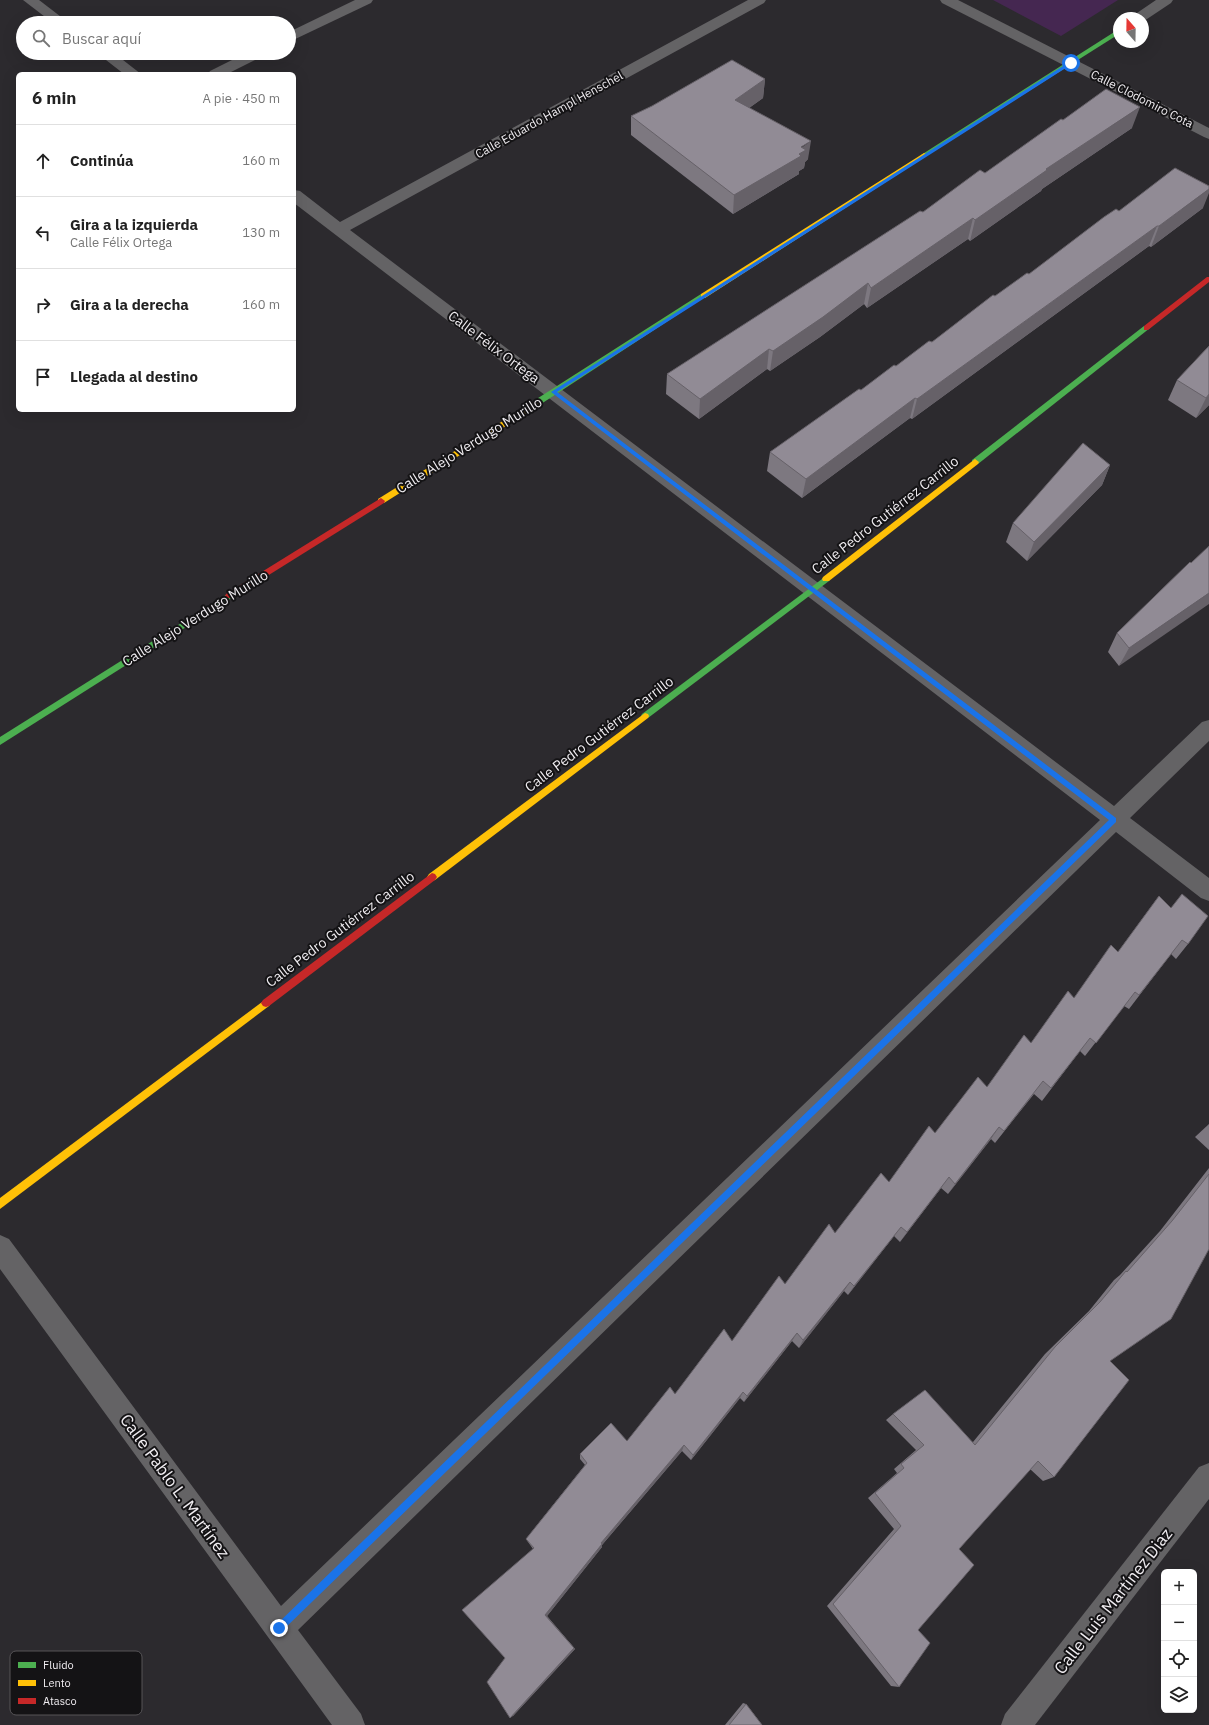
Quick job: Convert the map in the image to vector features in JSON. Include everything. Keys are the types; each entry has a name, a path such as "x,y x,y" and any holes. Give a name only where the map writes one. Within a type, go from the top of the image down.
{"street":[{"path":"30,0 52,16"},
{"path":"296,35 366,0"},
{"name":"Calle Eduardo Hampl Henschel","path":"339,229 759,0"},
{"name":"Calle Clodomiro Cota","path":"947,0 1209,134"},
{"path":"1148,12 1166,0"},
{"name":"Calle Alejo Verdugo Murillo","path":"0,741 553,392 1113,35"},
{"path":"114,60 131,72"},
{"path":"219,72 244,60"},
{"name":"Calle Félix Ortega","path":"296,197 1209,891"},
{"name":"Calle Pedro Gutiérrez Carrillo","path":"0,1204 812,590 1209,279"},
{"path":"279,1628 1209,728"},
{"name":"Calle Pablo L. Martínez","path":"0,1248 350,1725"},
{"name":"Calle Luis Martínez Diaz","path":"1016,1725 1209,1477"}],"shaded area":[{"path":"993,0 1118,0 1061,36"}],"building":[{"path":"732,60 765,79 735,100 811,141 801,147 806,150 799,154 801,156 734,195 631,116 652,106"},
{"path":"1106,89 1140,107 1046,169 1047,170 975,220 973,218 871,288 868,283 823,317 773,351 769,349 700,399 667,374 920,211 923,212 980,170 985,173"},
{"path":"1175,168 1209,186 1209,189 917,399 915,398 806,479 770,452 859,389 861,390 894,365 896,366 929,341 932,342 993,295 995,296 1027,273 1029,274 1104,217 1116,209 1119,211"},
{"path":"1209,346 1209,394 1206,398 1177,380"},
{"path":"1083,443 1110,465 1034,542 1013,523"},
{"path":"1209,546 1209,593 1129,648 1117,633 1190,562 1191,563"},
{"path":"1182,894 1208,916 1188,944 1182,940 1139,995 1135,992 1096,1043 1090,1038 1051,1088 1043,1081 1004,1131 999,1127 955,1184 949,1177 907,1232 901,1227 854,1286 850,1282 803,1340 797,1333 747,1396 743,1392 693,1455 684,1445 601,1543 602,1544 545,1615 574,1648 510,1718 487,1682 505,1658 462,1610 534,1548 526,1539 587,1463 580,1454 611,1423 627,1441 670,1387 675,1394 724,1329 732,1341 779,1276 785,1284 829,1224 835,1233 881,1173 889,1182 929,1126 935,1133 978,1077 987,1087 1024,1035 1031,1043 1068,991 1074,998 1111,945 1118,952 1159,896 1171,908"},
{"path":"1209,1174 1209,1249 1171,1319 1110,1361 1129,1380 1054,1477 1038,1461 959,1549 974,1565 918,1630 930,1643 899,1687 833,1604 901,1526 875,1493 904,1468 901,1464 924,1445 893,1414 925,1390 975,1445 1055,1347 1100,1302 1126,1271 1127,1272 1172,1221"},
{"path":"746,1704 762,1725 729,1725"}],"traffic: fast":[{"path":"924,155 1113,35"},
{"path":"538,402 703,296"},
{"path":"975,462 1146,328"},
{"path":"645,716 826,579"},
{"path":"0,741 229,596"}],"traffic: slow":[{"path":"703,296 924,155"},
{"path":"381,501 538,402"},
{"path":"826,579 975,462"},
{"path":"432,877 645,716"},
{"path":"0,1204 266,1003"}],"traffic: jam":[{"path":"1146,328 1209,279"},
{"path":"229,596 381,501"},
{"path":"266,1003 432,877"}],"route":[{"path":"279,1628 1114,820 553,392 1071,63"}]}
